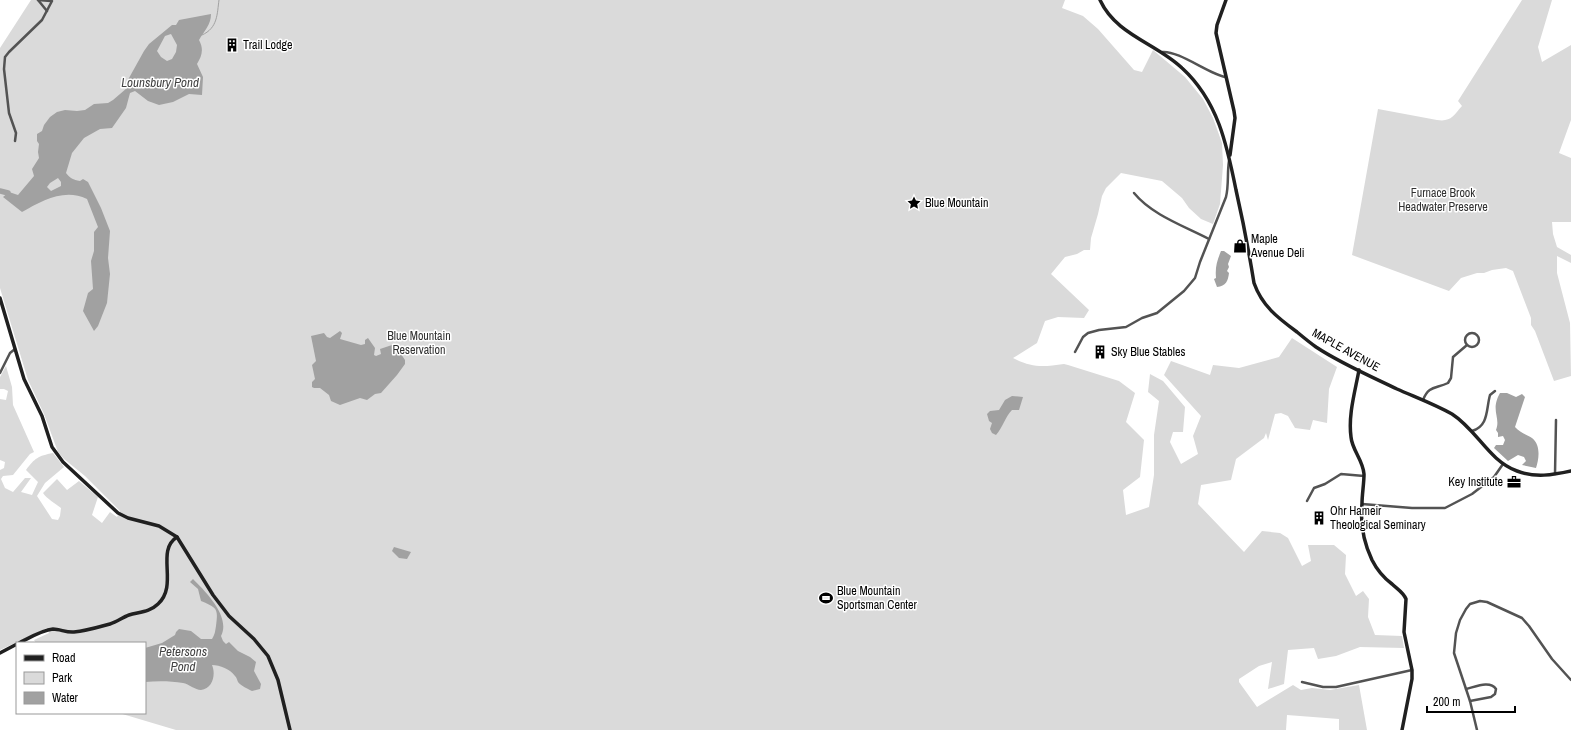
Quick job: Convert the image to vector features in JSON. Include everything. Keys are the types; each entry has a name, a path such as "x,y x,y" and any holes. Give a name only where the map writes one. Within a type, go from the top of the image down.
{"street":[{"path":"15,141 16,133 9,113 4,69 5,57 8,52 46,15 52,1 38,0 47,11"},
{"name":"MAPLE AVENUE","path":"1100,0 1107,13 1117,24 1162,52 1176,63 1190,76 1206,98 1220,124 1230,158 1254,283 1261,298 1270,310 1284,323 1313,345 1359,370 1452,415 1472,431 1495,458 1503,464 1524,473 1545,476 1571,471"},
{"path":"1075,352 1083,337 1088,333 1099,330 1126,327 1142,318 1157,313 1184,290 1195,278 1227,191 1227,170 1235,118 1232,98 1225,77 1216,33 1217,25 1226,0"},
{"path":"1162,52 1178,56 1225,77"},
{"path":"1134,193 1140,200 1153,210 1209,239"},
{"path":"0,298 24,380 42,416 52,447 58,456 118,513 128,518 159,526 177,537 213,595 229,616 254,639 268,656 276,675 290,730"},
{"path":"1472,333 1478,336 1480,341 1478,345 1474,348 1467,345 1465,341 1467,335 1472,333"},
{"path":"1423,400 1427,392 1432,388 1448,383 1453,357 1467,345"},
{"path":"0,373 10,353 15,349"},
{"path":"1359,370 1351,414 1351,437 1355,449 1362,461 1364,476 1362,504 1364,538 1373,562 1382,574 1404,594 1406,599 1404,632 1412,670 1412,685 1402,730"},
{"path":"1472,431 1484,424 1490,395 1495,391"},
{"path":"1555,474 1556,420"},
{"path":"1362,504 1412,508 1445,508 1472,494 1494,477 1503,464"},
{"path":"1307,501 1314,488 1325,484 1338,475 1364,476"},
{"path":"23,642 50,630 74,632 110,624 127,616 154,607 162,599 167,589 167,550 171,542 177,537"},
{"path":"1477,730 1470,701 1454,653 1456,633 1464,612 1470,604 1480,601 1496,605 1522,618 1552,659 1571,680"},
{"path":"0,653 16,645"},
{"path":"1302,682 1323,687 1336,687 1412,670"},
{"path":"1466,689 1488,684 1494,686 1496,689 1495,694 1492,697 1470,701"}],"green space":[{"name":"Blue Mountain Reservation","path":"31,0 1065,0 1062,8 1083,16 1098,29 1134,70 1142,72 1153,50 1185,77 1203,99 1213,118 1222,143 1223,165 1220,204 1213,224 1201,219 1189,208 1182,198 1162,181 1121,173 1106,188 1102,196 1091,238 1090,250 1084,250 1077,254 1065,257 1051,274 1089,310 1084,318 1058,317 1045,321 1037,343 1013,358 1026,364 1038,366 1068,365 1119,381 1135,393 1126,422 1144,440 1140,477 1123,490 1126,515 1149,507 1154,475 1154,435 1159,401 1148,392 1150,374 1163,381 1185,407 1183,432 1173,432 1170,442 1181,464 1198,454 1193,436 1201,416 1164,375 1171,361 1210,375 1213,365 1239,368 1279,357 1292,338 1337,367 1329,389 1327,423 1313,420 1310,430 1295,428 1288,416 1281,413 1275,414 1268,440 1266,433 1264,438 1236,459 1231,480 1201,485 1198,504 1244,552 1262,531 1280,533 1288,538 1302,566 1311,561 1308,545 1334,545 1346,555 1345,574 1356,596 1363,591 1369,599 1368,617 1375,635 1402,636 1404,648 1360,647 1336,656 1318,659 1314,648 1288,650 1284,684 1268,689 1272,662 1259,666 1239,679 1239,682 1257,707 1293,685 1301,690 1312,688 1330,690 1359,685 1367,730 1339,730 1339,719 1287,715 1286,730 176,730 122,714 146,714 146,642 35,642 34,640 49,633 47,628 0,650 0,470 4,468 5,462 0,460 0,399 6,400 8,391 0,389 0,377 6,366 12,387 13,405 34,452 30,454 13,475 3,476 1,479 5,488 13,492 25,478 31,478 21,492 32,495 38,482 26,470 37,458 53,453 64,467 45,483 37,496 52,519 58,520 61,508 43,493 57,479 67,490 79,481 98,497 92,515 102,523 110,512 117,517 120,511 85,476 64,459 58,452 44,414 28,380 0,288 0,48"},
{"name":"Furnace Brook Headwater Preserve","path":"1522,0 1552,0 1538,47 1542,62 1571,45 1571,120 1559,153 1571,158 1571,222 1552,222 1553,234 1557,247 1571,255 1571,263 1557,256 1557,273 1570,323 1571,376 1554,381 1535,331 1531,325 1531,318 1513,271 1506,268 1477,273 1461,278 1449,291 1352,255 1378,109 1437,120 1446,120 1451,118 1462,106 1458,101"}],"water":[{"name":"Lounsbury Pond","path":"211,14 209,25 199,40 202,46 202,52 197,64 203,77 202,95 189,94 173,102 159,105 148,101 135,91 130,93 126,108 112,128 100,129 84,138 72,153 66,173 74,179 80,181 83,179 88,182 101,208 110,231 108,258 110,274 107,303 98,326 94,331 83,311 88,293 93,289 91,261 94,251 94,232 98,227 87,199 78,196 62,195 45,200 22,212 3,197 9,192 18,195 34,176 32,169 39,158 37,134 42,131 44,125 50,117 57,112 65,110 85,110 94,104 108,103 113,100 127,88 129,78 149,44 172,25 176,25 179,20","holes":["171,34 177,45 176,52 172,59 167,61 161,57 157,51 165,36","58,178 61,182 61,186 51,191 47,187"]},
{"path":"1221,251 1224,251 1231,256 1228,264 1229,267 1227,271 1229,273 1227,281 1223,286 1217,287 1214,279 1216,278 1217,264"},
{"path":"340,331 342,333 340,339 361,345 365,344 365,340 368,338 375,348 374,355 376,356 381,354 380,349 392,345 399,351 405,360 405,364 397,375 381,393 375,394 367,400 360,398 340,405 331,401 329,395 320,388 312,387 312,382 315,379 312,365 316,361 311,336 324,333 330,338"},
{"path":"1500,393 1507,393 1516,397 1522,394 1525,397 1515,427 1532,438 1537,444 1538,460 1536,468 1522,465 1526,461 1524,457 1518,455 1508,461 1494,448 1496,445 1503,445 1505,440 1503,436 1498,437 1496,430 1496,405"},
{"path":"1012,396 1023,397 1019,410 1012,410 996,435 992,433 990,429 992,423 989,421 987,414 990,411 999,410 1005,400"},
{"path":"394,547 411,552 407,559 399,558 392,551"},
{"name":"Petersons Pond","path":"193,579 216,605 223,621 221,636 223,641 226,644 229,642 238,651 256,662 254,671 261,684 260,689 252,691 239,683 230,671 215,665 212,665 214,673 211,684 205,689 201,690 178,682 146,682 146,648 162,643 175,635 179,629 191,631 201,639 212,639 214,636 217,612 211,605 201,601 198,589 190,582"}],"waterway":[{"path":"202,35 214,25 219,0"},
{"path":"0,191 8,193"}],"place":[{"name":"Trail Lodge","path":"232,45"},
{"name":"Blue Mountain","path":"914,203"},
{"name":"Maple Avenue Deli","path":"1240,246"},
{"name":"Sky Blue Stables","path":"1100,352"},
{"name":"Key Institute","path":"1514,482"},
{"name":"Ohr Hameir Theological Seminary","path":"1319,518"},
{"name":"Blue Mountain Sportsman Center","path":"826,598"}]}
